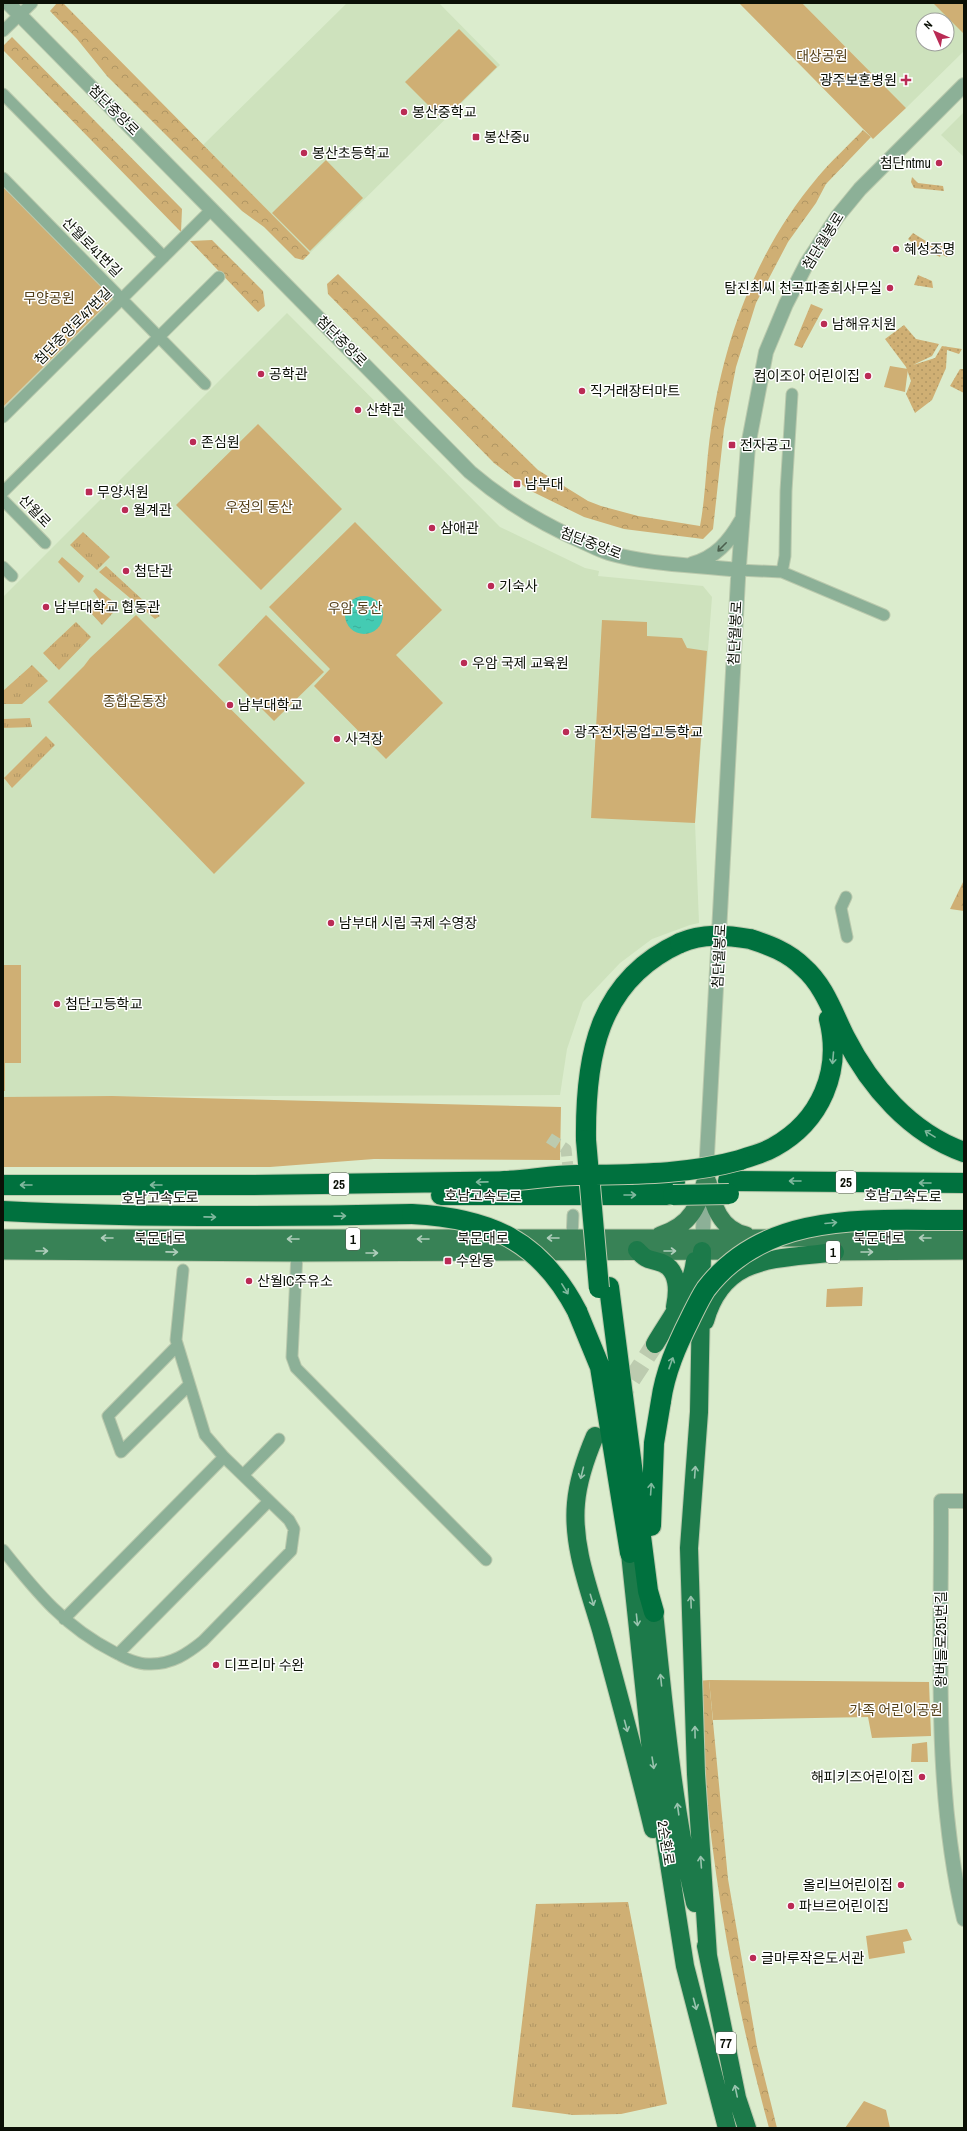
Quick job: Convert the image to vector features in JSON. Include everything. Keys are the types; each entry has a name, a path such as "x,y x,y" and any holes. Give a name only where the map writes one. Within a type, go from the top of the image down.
{"highway":[{"path":"630,1553 604,1288 596,1104 600,1069 613,1024 635,989 654,970 672,958 690,950 712,946 749,944 774,947 804,967 826,996 856,1057 874,1085 909,1120 932,1135 964,1152"},
{"path":"504,1181 574,1175 674,1172 704,1168 740,1160 774,1147 805,1123 826,1092 832,1073 834,1054 833,1035 829,1019 823,1004 808,983 796,972 749,944"},
{"name":"호남고속도로","path":"3,1185 248,1185 504,1181 674,1188 706,1178 728,1187 964,1196"},
{"name":"호남고속도로","path":"3,1198 964,1183"},
{"path":"3,1212 246,1218 412,1214 457,1218 480,1223 519,1243 536,1255 559,1280 578,1311 600,1367 630,1553"},
{"path":"654,1612 651,1501 654,1443 663,1386 676,1349 706,1290 730,1263 785,1232 818,1224 854,1221 964,1220"},
{"path":"641,1244 646,1259 662,1263 671,1270 678,1292 674,1312"},
{"path":"655,1344 693,1277 695,1260 703,1244"},
{"path":"703,1244 702,1343 699,1412 689,1548 696,1774 708,1956"},
{"path":"702,1343 705,1319 710,1307 724,1283 734,1274 762,1261 835,1252"},
{"path":"604,1288 648,1591 654,1612"},
{"path":"595,1436 583,1471 576,1503 576,1524 582,1566 638,1767 685,1966"},
{"name":"2순환로","path":"630,1553 650,1742 685,1966 727,2128"},
{"name":"2순환로","path":"654,1612 666,1722 686,1864 708,1956 737,2098 747,2128"}],"main road":[{"path":"706,1178 712,1200 723,1222 740,1234 762,1238"},
{"path":"641,1244 675,1230 687,1220 697,1205 706,1178"},
{"name":"북문대로","path":"3,1238 572,1238 641,1244"},
{"name":"북문대로","path":"703,1244 762,1238 964,1238"},
{"name":"북문대로","path":"3,1251 297,1253 641,1244 703,1244 835,1252 964,1251"}],"street":[{"name":"첨단중앙로","path":"8,3 470,472 493,491 521,511 556,530 608,553 642,560 738,570"},
{"path":"3,32 32,3"},
{"name":"첨단월봉로","path":"703,1244 738,570 748,446 766,352 784,309 800,277 844,207 964,85"},
{"path":"3,94 164,257"},
{"name":"산월로41번길","path":"3,178 205,384"},
{"name":"첨단중앙로47번길","path":"3,417 212,209"},
{"path":"3,492 219,277"},
{"path":"782,572 785,556 786,491 792,394"},
{"name":"산월로","path":"3,500 45,543"},
{"path":"690,565 704,560 720,550 736,530 743,517"},
{"path":"3,567 12,576"},
{"path":"738,570 782,572 884,615"},
{"path":"846,897 841,908 847,937"},
{"path":"572,1238 573,1214"},
{"path":"297,1253 292,1357 296,1368 486,1560"},
{"path":"3,1550 27,1581 64,1619 85,1636 118,1654 137,1662 150,1664 165,1663 177,1659 203,1641 291,1551 294,1529 290,1520 224,1457 205,1435 176,1340 183,1270"},
{"path":"177,1346 108,1416 121,1452 189,1385"},
{"path":"243,1475 279,1439"},
{"path":"64,1619 224,1457"},
{"path":"118,1654 269,1501"},
{"name":"왕버들로251번길","path":"964,1501 941,1501 941,1713 945,1793 964,1919"}],"shaded area":[{"path":"347,3 439,3 500,65 310,253 203,145"},
{"name":"광주보훈병원","path":"802,3 964,3 964,51 906,108"},
{"path":"964,112 964,157 941,135"},
{"name":"남부대학교","path":"287,313 500,527 585,568 599,571 598,576 703,586 712,597 695,823 699,923 652,939 620,963 583,1002 567,1049 560,1095 3,1097 3,597"}],"green space":[{"path":"57,3 63,3 310,253 303,260 295,258 264,227 242,211 107,76 77,39 50,11"},
{"name":"대상공원","path":"739,3 802,3 906,108 873,139"},
{"path":"933,3 964,3 964,34 955,25 955,12 942,12"},
{"path":"459,29 497,67 443,120 405,82"},
{"path":"12,37 182,209 181,232 3,50 3,46"},
{"path":"863,130 871,137 826,184 816,203 788,242 756,303 736,367 724,429 713,529 703,539 624,529 584,517 529,490 494,463 328,294 327,284 338,274 538,470 588,501 601,506 638,516 700,526 704,502 709,441 717,395 734,328 746,296 777,234 796,205 822,172"},
{"path":"326,160 363,198 310,251 272,213"},
{"path":"912,177 918,183 943,186 944,191 914,188 911,182"},
{"name":"무양공원","path":"3,187 113,298 3,407"},
{"path":"913,233 929,243 942,242 949,247 950,252 947,257 941,254 940,257 934,254 924,256 922,251 908,239"},
{"path":"212,240 263,291 265,306 258,312 190,241"},
{"path":"918,275 932,281 933,288 914,285"},
{"path":"811,304 823,309 802,348 794,345"},
{"path":"904,325 916,339 939,344 932,356 913,365 935,358 942,346 962,349 959,354 947,350 946,368 932,400 915,413 906,394 911,381 906,367 885,339"},
{"path":"890,366 908,369 905,392 884,387"},
{"path":"960,369 964,369 964,393 950,386"},
{"name":"우정의 동산","path":"258,424 342,509 261,590 176,505"},
{"name":"우암 동산","path":"355,522 442,610 396,655 443,703 386,759 314,686 330,669 269,607"},
{"path":"83,532 110,557 97,570 70,545"},
{"path":"62,557 84,576 79,583 58,562"},
{"path":"106,566 160,616 155,619 99,572"},
{"path":"96,588 119,606 102,625 89,611 99,599 93,591"},
{"name":"종합운동장","path":"136,615 305,783 214,874 48,702 90,658"},
{"path":"266,615 324,672 274,721 218,665"},
{"path":"602,620 647,622 647,636 682,638 687,648 707,651 695,823 591,818"},
{"path":"76,622 91,637 59,670 43,653"},
{"path":"32,665 48,681 22,704 3,704 3,691"},
{"path":"30,718 32,727 3,728 3,719"},
{"path":"46,736 55,745 12,788 4,778"},
{"path":"964,880 964,911 950,909"},
{"path":"3,965 21,965 21,1063 5,1063 5,1091 3,1091"},
{"path":"112,1096 561,1107 560,1160 374,1159 270,1167 3,1167 3,1097"},
{"path":"863,1287 862,1306 826,1307 827,1289"},
{"path":"709,1680 728,1879 757,2047 777,2128 769,2128 755,2073 742,2018 721,1907 706,1794 701,1738 698,1681"},
{"name":"가족 어린이공원","path":"709,1680 929,1682 931,1736 872,1738 868,1717 713,1720"},
{"path":"927,1742 928,1762 911,1762 912,1744"},
{"path":"628,1902 667,2104 621,2114 573,2115 512,2107 536,1904"},
{"path":"907,1929 912,1940 903,1942 905,1953 869,1959 866,1936"},
{"path":"864,2101 886,2110 890,2128 845,2128"}],"water":[{"path":"364,596 377,602 383,615 377,628 364,634 351,628 345,615 351,602"}],"tunnel":[{"path":"549,1138 566,1149 573,1215"},
{"path":"617,1402 655,1344"}],"place":[{"name":"광주보훈병원","path":"906,80"},
{"name":"봉산중학교","path":"404,112"},
{"name":"봉산중u","path":"476,137"},
{"name":"봉산초등학교","path":"304,153"},
{"name":"첨단ntmu","path":"939,163"},
{"name":"혜성조명","path":"896,249"},
{"name":"탐진최씨 천곡파종회사무실","path":"890,288"},
{"name":"남해유치원","path":"824,324"},
{"name":"공학관","path":"261,374"},
{"name":"컴이조아 어린이집","path":"868,376"},
{"name":"직거래장터마트","path":"582,391"},
{"name":"산학관","path":"358,410"},
{"name":"존심원","path":"193,442"},
{"name":"전자공고","path":"732,445"},
{"name":"남부대","path":"517,484"},
{"name":"무양서원","path":"89,492"},
{"name":"월계관","path":"125,510"},
{"name":"삼애관","path":"432,528"},
{"name":"첨단관","path":"126,571"},
{"name":"기숙사","path":"491,586"},
{"name":"남부대학교 협동관","path":"46,607"},
{"name":"우암 국제 교육원","path":"464,663"},
{"name":"남부대학교","path":"230,705"},
{"name":"광주전자공업고등학교","path":"566,732"},
{"name":"사격장","path":"337,739"},
{"name":"남부대 시립 국제 수영장","path":"331,923"},
{"name":"첨단고등학교","path":"57,1004"},
{"name":"수완동","path":"448,1261"},
{"name":"산월IC주유소","path":"249,1281"},
{"name":"디프리마 수완","path":"216,1665"},
{"name":"해피키즈어린이집","path":"922,1777"},
{"name":"올리브어린이집","path":"901,1885"},
{"name":"파브르어린이집","path":"791,1906"},
{"name":"글마루작은도서관","path":"753,1958"}]}
